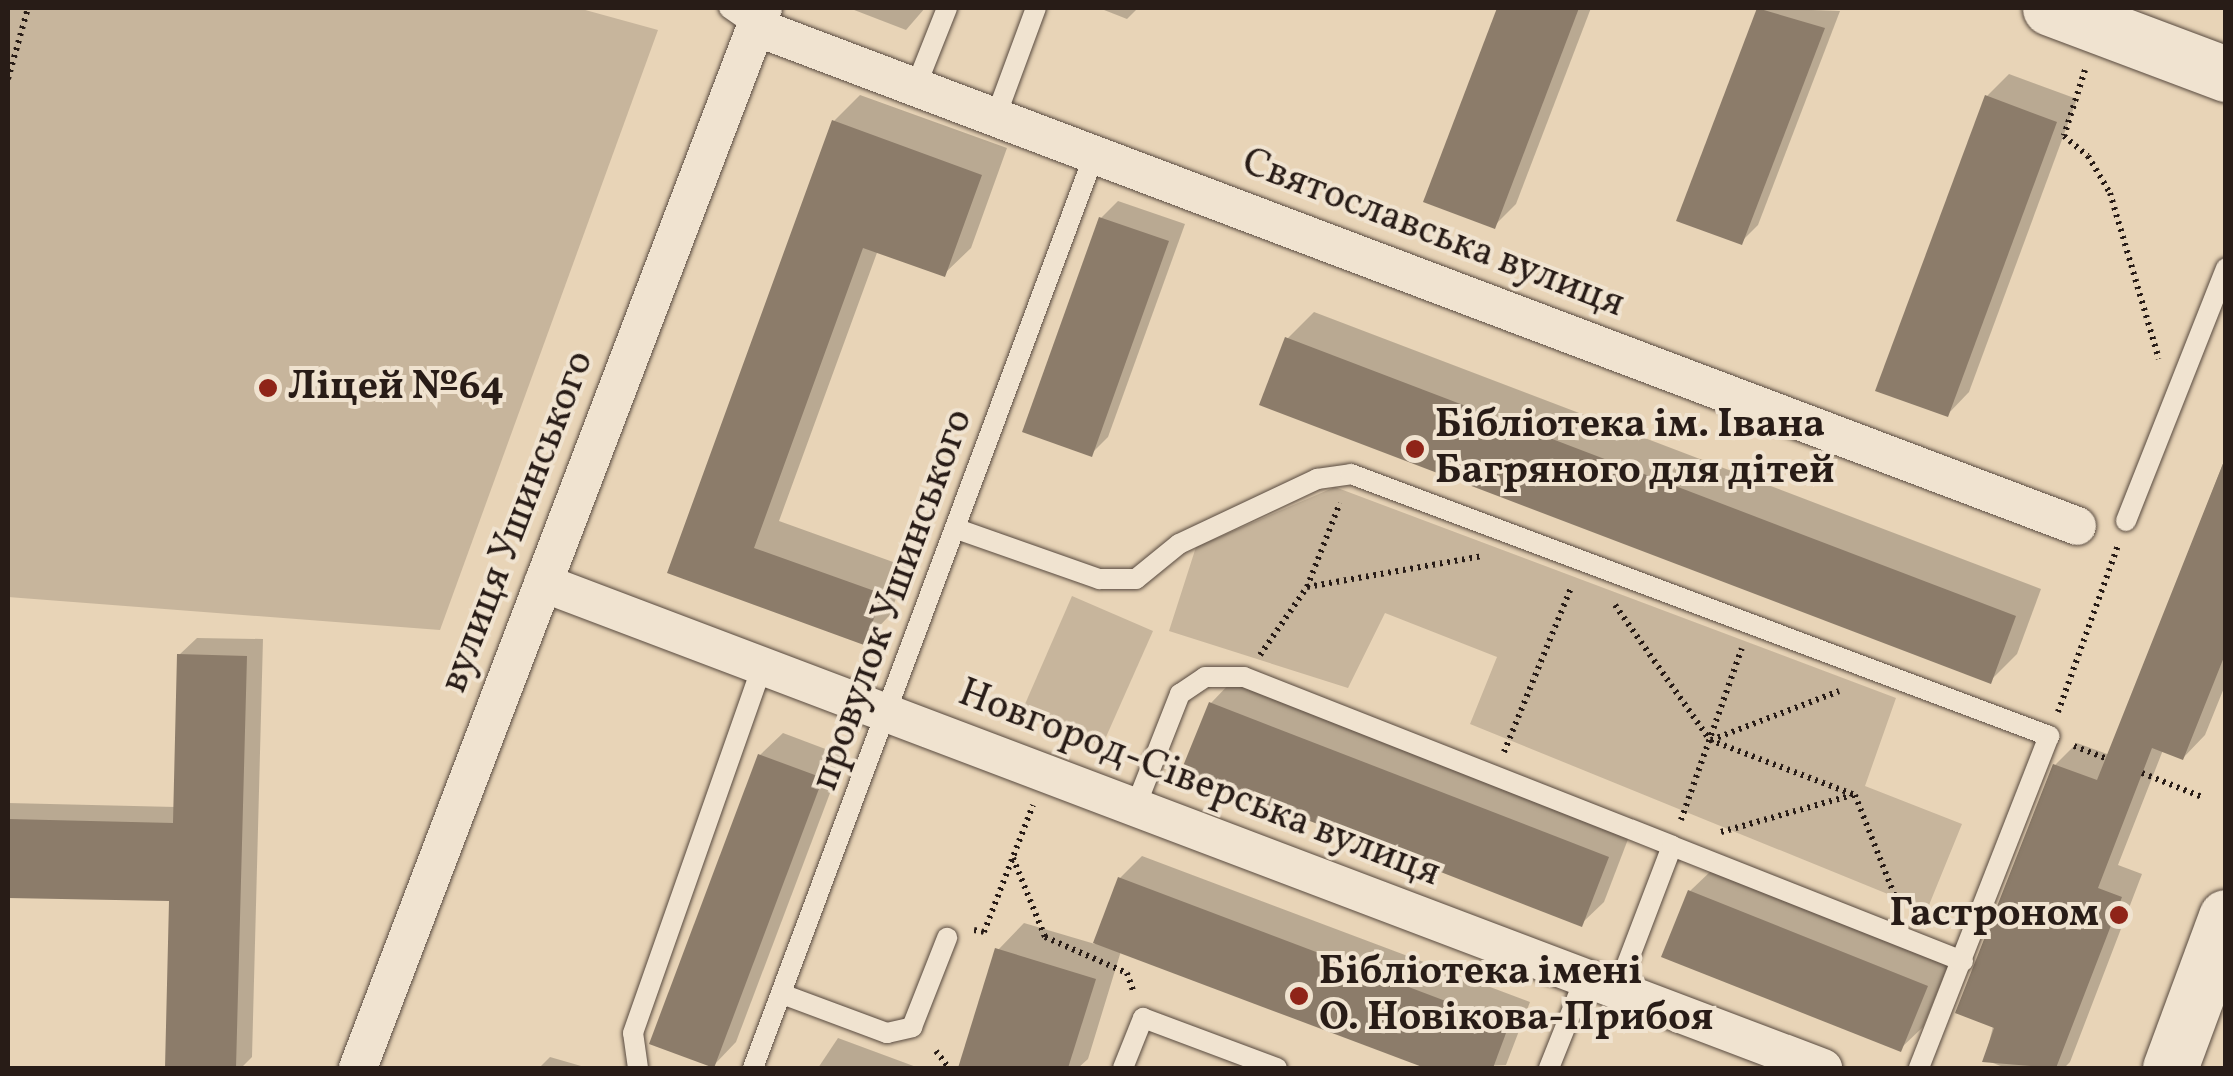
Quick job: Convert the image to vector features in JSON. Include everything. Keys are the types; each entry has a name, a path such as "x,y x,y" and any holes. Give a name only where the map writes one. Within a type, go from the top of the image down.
{"street":[{"path":"2050,8 2226,74"},
{"name":"Святославська вулиця","path":"749,14 916,86 2078,526"},
{"name":"вулиця Ушинського","path":"358,1068 542,583 749,14"},
{"name":"Новгород-Сіверська вулиця","path":"542,583 1823,1068"},
{"path":"2170,1068 2214,982 2226,917"}],"lane":[{"path":"916,86 947,8"},
{"path":"996,116 1036,8"},
{"name":"провулок Ушинського","path":"753,1068 889,714 1094,153"},
{"path":"2126,521 2226,268"},
{"path":"957,529 1099,579 1136,579 1179,544 1318,479 1351,474 2049,736 1919,1068"},
{"path":"638,1068 633,1033 762,666"},
{"path":"1135,808 1180,694 1205,676 1244,677 1963,961"},
{"path":"1549,1068 1601,984 1672,846"},
{"path":"782,994 887,1033 912,1027 947,938"},
{"path":"1123,1068 1143,1018 1277,1068"}],"path":[{"path":"8,79 28,8"},
{"path":"2087,64 2064,136 2088,156 2110,193 2172,404"},
{"path":"1244,677 1307,587 1351,474"},
{"path":"2106,758 2049,736 2126,521"},
{"path":"1307,587 1545,545"},
{"path":"1582,559 1710,740 1855,795 1913,941"},
{"path":"1494,776 1582,559"},
{"path":"1672,846 1751,623"},
{"path":"1710,740 1884,674"},
{"path":"2142,772 2202,797"},
{"path":"947,938 960,926 984,932 1045,774"},
{"path":"1672,846 1855,795"},
{"path":"1013,858 1045,938 1127,973 1143,1018"},
{"path":"936,1051 949,1068"}],"shaded area":[{"name":"Ліцей №64","path":"8,8 578,8 658,30 440,630 8,597"},
{"path":"1335,487 1896,698 1865,786 1962,824 1927,910 1470,724 1497,657 1385,613 1348,688 1169,631 1196,547"},
{"path":"1072,596 1153,631 1102,746 1022,711"}],"building":[{"path":"1497,8 1579,8 1495,229 1423,202"},
{"path":"1757,8 1825,28 1742,245 1676,221"},
{"path":"1985,95 2057,122 1948,417 1875,391"},
{"path":"832,120 982,175 945,277 863,248 754,548 883,594 864,645 667,573"},
{"path":"1099,217 1169,241 1092,457 1022,432"},
{"path":"1285,337 2016,616 1991,684 1259,405"},
{"path":"2226,456 2226,652 2183,760 2152,748 2098,888 2122,897 2056,1068 1982,1062 1994,1028 1955,1013 2053,764 2097,780"},
{"path":"177,654 247,656 236,1068 165,1068 169,901 8,898 8,819 173,823"},
{"path":"1209,702 1609,857 1582,927 1181,771"},
{"path":"758,754 823,778 714,1068 649,1044"},
{"path":"1118,877 1509,1025 1493,1068 1425,1068 1093,943"},
{"path":"1688,890 1928,986 1901,1052 1661,957"},
{"path":"995,948 1096,979 1068,1068 958,1068"}],"place":[{"name":"Ліцей №64","path":"268,388"},
{"name":"Бібліотека ім. Івана Багряного для дітей","path":"1415,449"},
{"name":"Гастроном","path":"2119,915"},
{"name":"Бібліотека імені О. Новікова-Прибоя","path":"1299,996"}]}
